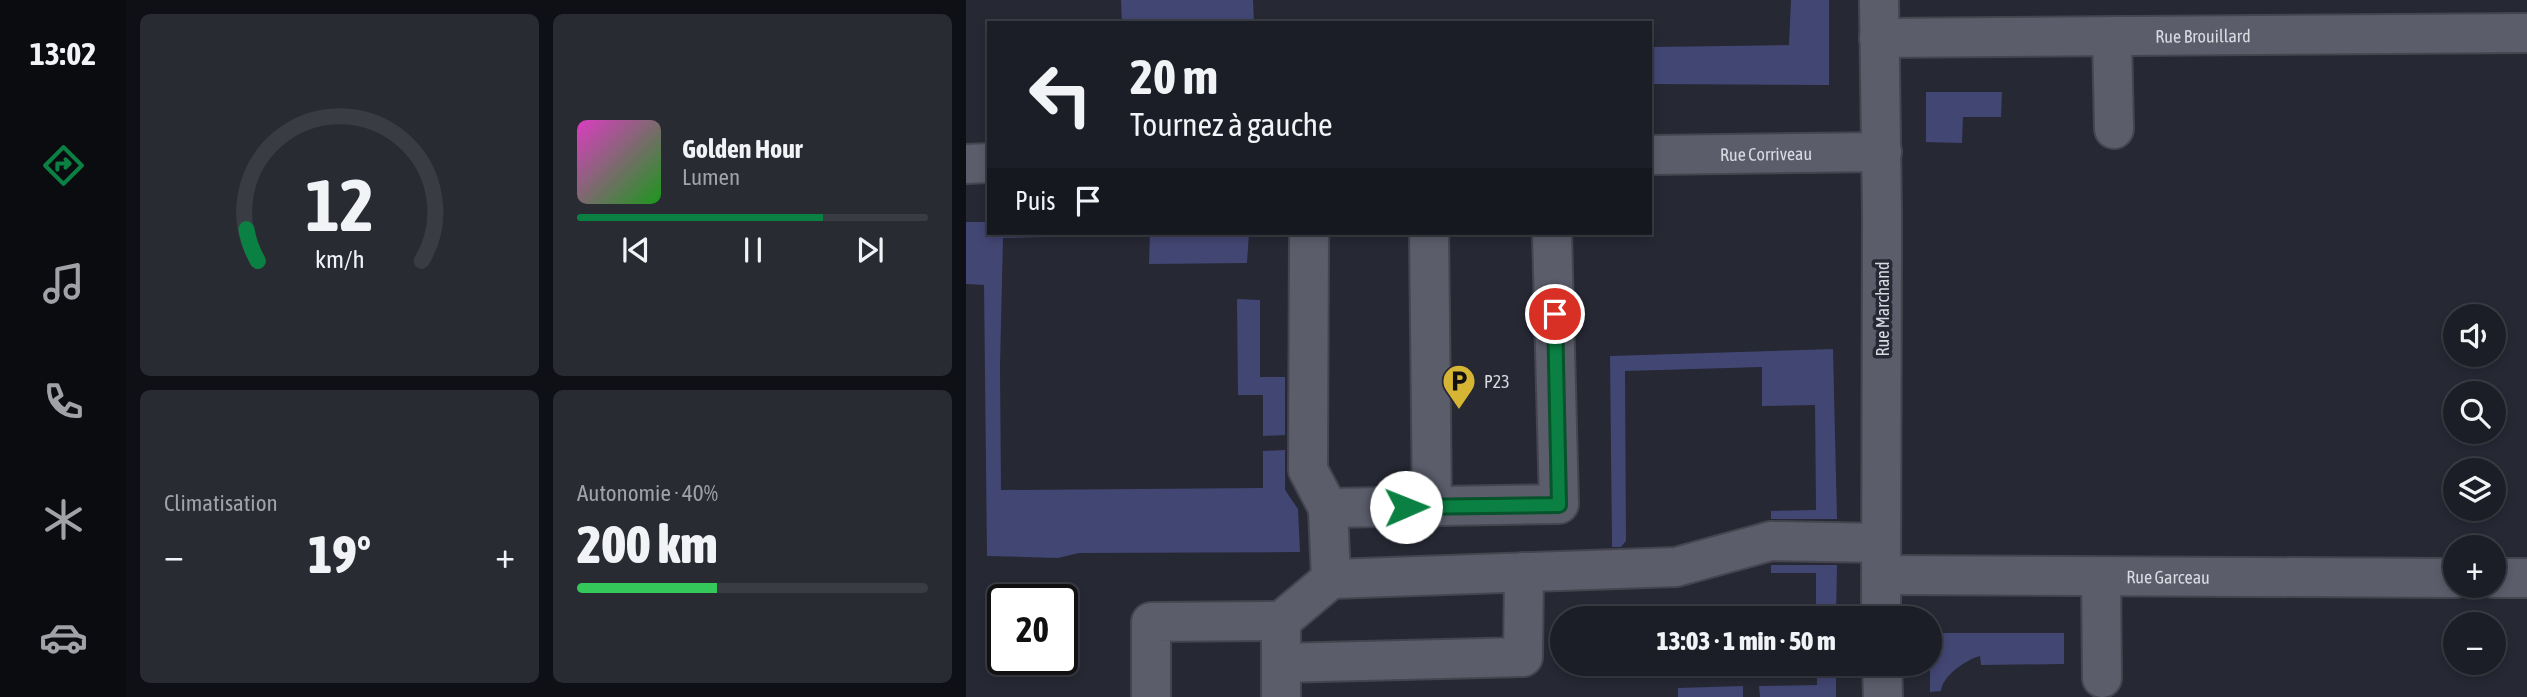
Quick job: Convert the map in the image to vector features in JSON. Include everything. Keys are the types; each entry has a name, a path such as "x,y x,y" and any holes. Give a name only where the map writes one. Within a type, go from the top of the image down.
{"street":[{"name":"Rue Marchand","path":"1879,0 1882,152 1881,606"},
{"name":"Rue Brouillard","path":"1879,38 2527,33"},
{"path":"2112,36 2114,129"},
{"name":"Rue Corriveau","path":"1652,155 1882,152"},
{"path":"966,164 987,163"},
{"path":"1151,697 1152,622 1282,621 1331,579 1328,508 1308,470 1309,235"},
{"path":"1429,235 1432,506"},
{"path":"1328,508 1559,505 1552,235"},
{"name":"Rue Garceau","path":"1331,579 1676,567 1771,541 1881,559 2101,577 2443,578"},
{"path":"1282,621 1281,680 1524,657 1524,572"},
{"path":"2101,577 2102,678"},
{"path":"2506,578 2527,578"},
{"path":"1882,676 1883,697"}],"shaded area":[{"path":"1121,0 1253,0 1254,21 1122,21"},
{"path":"1791,0 1829,0 1829,85 1652,84 1652,47 1789,45"},
{"path":"1926,92 2002,92 2001,117 1963,117 1962,143 1926,142"},
{"path":"966,222 987,222 987,235 1087,235 1003,238 1001,490 1263,488 1263,451 1285,450 1285,490 1298,509 1300,552 1079,553 1058,558 987,556 984,285 966,284"},
{"path":"1150,235 1249,235 1247,263 1149,264"},
{"path":"1237,299 1260,300 1260,377 1285,377 1285,435 1263,436 1263,395 1238,395"},
{"path":"1833,349 1837,519 1771,519 1771,511 1816,510 1815,405 1762,406 1762,367 1625,371 1626,541 1621,547 1612,547 1610,356"},
{"path":"1771,565 1837,565 1836,606 1816,606 1816,573 1771,573"},
{"path":"1942,633 2064,633 2064,664 1981,665 1980,656 1956,669 1942,685 1941,691 1930,692 1930,676 1942,676"},
{"path":"1817,676 1836,676 1836,697 1760,697 1759,686 1817,685"},
{"path":"1743,686 1743,697 1678,697 1678,688"}],"place":[{"name":"P23","path":"1459,411"}],"route":[{"path":"1406,507 1559,505 1555,314"}]}
